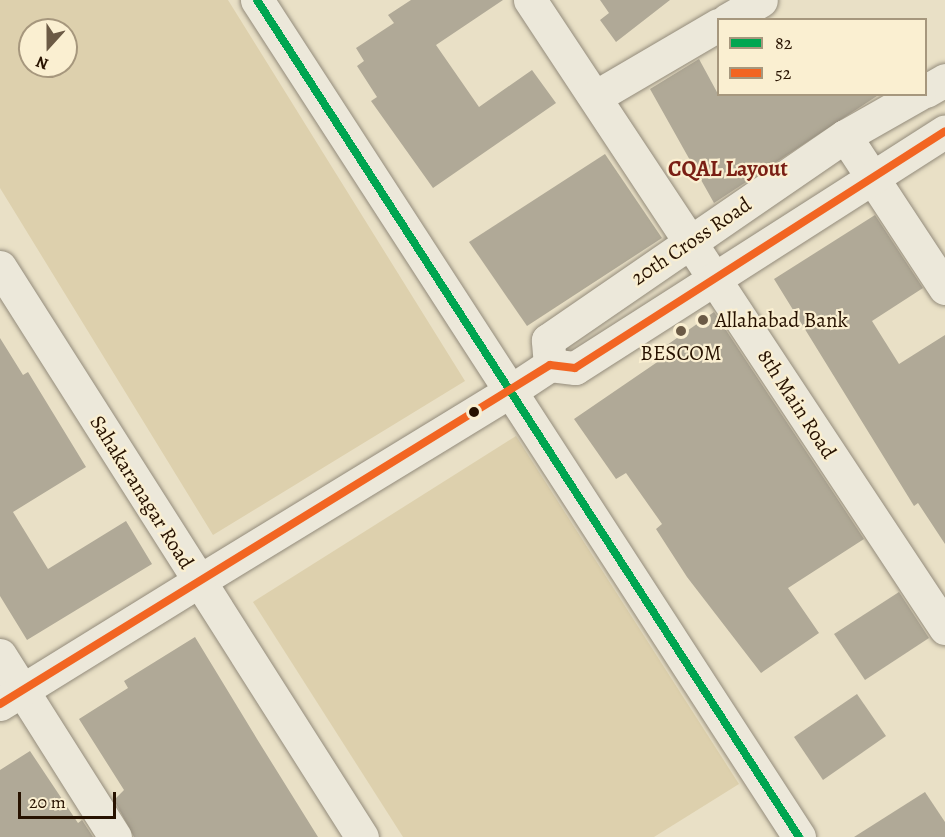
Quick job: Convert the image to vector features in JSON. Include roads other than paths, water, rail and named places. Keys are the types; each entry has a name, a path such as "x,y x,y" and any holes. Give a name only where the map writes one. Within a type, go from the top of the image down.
{"street":[{"path":"256,0 799,837"},
{"name":"8th Main Road","path":"530,0 945,628"},
{"path":"730,18 760,0"},
{"path":"595,97 717,26"},
{"path":"927,90 945,80"},
{"name":"20th Cross Road","path":"916,96 846,136 548,340 550,365 575,368 712,276 945,131"},
{"path":"846,136 945,288"},
{"name":"Sahakaranagar Road","path":"0,267 362,837"},
{"path":"12,697 550,365"},
{"path":"0,655 12,697 115,837"}],"place":[{"name":"Allahabad Bank","path":"703,320"},
{"name":"BESCOM","path":"681,331"}],"district":[{"name":"CQAL Layout","path":"728,170"}]}
